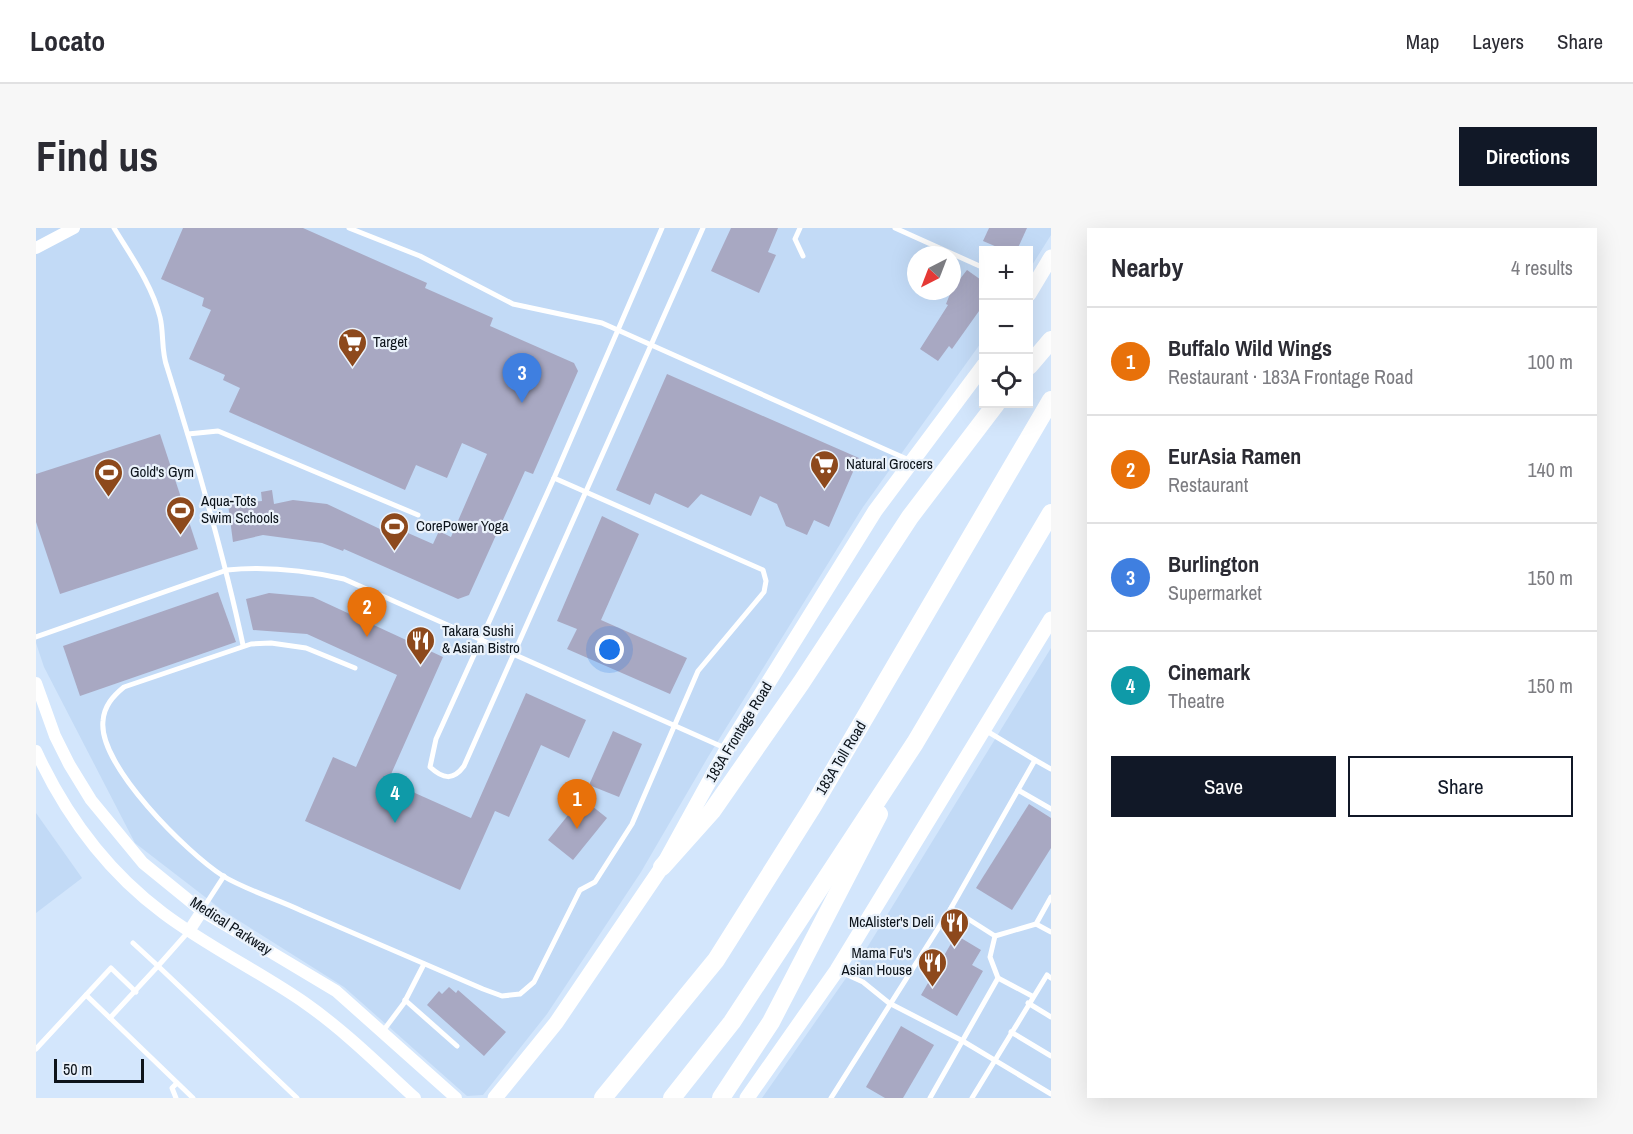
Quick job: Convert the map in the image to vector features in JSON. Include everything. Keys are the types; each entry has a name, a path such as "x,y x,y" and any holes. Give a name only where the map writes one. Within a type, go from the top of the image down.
{"highway":[{"path":"1033,361 1051,340"},
{"name":"183A Toll Road","path":"603,1098 716,960 813,806 1051,400"},
{"path":"662,867 712,811 801,683 910,516 993,408"},
{"path":"672,1098 732,1022 915,743 1051,513"},
{"path":"721,1098 771,1022 800,970 915,743"}],"main road":[{"path":"1033,287 1051,257"},
{"name":"183A Frontage Road","path":"495,1098 555,1023 662,867 727,749 875,511 979,372"},
{"path":"747,1098 837,970 1051,619"}],"street":[{"path":"36,248 74,228"},
{"name":"Medical Parkway","path":"36,683 54,736 91,800 143,863 202,911 336,991 456,1098"},
{"name":"Medical Parkway","path":"36,751 63,804 106,861 135,890 189,931 306,1004 338,1028 415,1098"},
{"path":"189,931 202,911"}],"lane":[{"path":"114,228 145,278 160,317 164,358 227,570 243,645"},
{"path":"349,228 420,256 513,304 531,310 582,317 617,330 650,347 911,461"},
{"path":"662,228 431,754 430,766 439,775 449,778 457,775 464,766 515,657 703,228"},
{"path":"800,228 795,238 803,256"},
{"path":"895,228 979,266"},
{"path":"188,434 218,431 418,515"},
{"path":"355,668 306,648 271,643 243,645 124,687 110,701 102,720 106,743 134,789 170,830 224,876 502,996 520,994 534,982 580,891 595,882 602,873 632,824 698,671 764,592 766,581 763,570 554,478"},
{"path":"36,637 227,570 257,567 290,569 344,579 515,657 727,749"},
{"path":"984,730 1051,769"},
{"path":"831,1098 951,908 1035,760"},
{"path":"1018,790 1051,808"},
{"path":"202,911 224,876"},
{"path":"1036,924 1051,897"},
{"path":"951,908 995,936 1036,924 1051,932"},
{"path":"110,1018 189,931"},
{"path":"995,936 990,957 998,978 1032,996"},
{"path":"133,943 297,1098"},
{"path":"382,1033 405,1000 424,964"},
{"path":"36,1049 111,969 136,992"},
{"path":"837,970 863,982 889,1003 961,1040 1051,1094"},
{"path":"980,1098 973,1096 994,1060 1032,996 1047,975 1051,978"},
{"path":"930,1098 998,978"},
{"path":"86,995 193,1098"},
{"path":"405,1000 457,1046"},
{"path":"1028,1004 1051,1017"},
{"path":"1011,1032 1051,1056"},
{"path":"176,1098 172,1088 177,1083"}],"shaded area":[{"path":"36,228 1051,228 1051,235 1033,264 1033,246 979,246 979,346 863,507 708,757 641,872 547,1014 483,1095 467,1096 344,987 222,910 135,843 44,667 36,643"},
{"path":"1051,648 1051,1098 762,1098 865,951"},
{"path":"36,813 82,878 36,913"}],"building":[{"name":"Target","path":"183,228 303,228 427,283 425,288 493,318 490,326 574,363 578,371 533,474 525,471 469,595 458,599 344,549 343,551 322,543 263,535 233,542 228,504 262,501 261,492 272,490 274,504 293,500 327,504 380,529 383,522 433,544 439,531 451,537 487,454 462,443 447,478 416,465 405,490 229,412 240,388 223,380 225,375 189,359 211,310 202,306 204,298 161,279"},
{"path":"731,228 778,228 768,252 776,255 759,293 711,271"},
{"path":"989,228 1027,228 1019,246 995,246 983,241"},
{"path":"967,270 979,278 979,311 952,349 949,346 938,361 920,349 948,305 946,304 948,300 961,300 961,278"},
{"path":"667,374 859,458 829,527 814,520 807,535 786,526 777,504 760,496 751,516 701,494 688,508 655,493 650,505 616,490"},
{"name":"Gold's Gym","path":"160,434 198,549 60,594 36,522 36,474"},
{"path":"602,516 639,534 601,620 687,658 670,694 567,649 577,629 557,621"},
{"path":"218,592 236,642 80,696 63,646"},
{"path":"269,593 313,597 443,657 388,781 471,818 526,693 586,720 569,758 541,745 509,817 495,811 460,890 305,821 333,757 356,767 397,675 307,634 253,630 246,599"},
{"path":"613,731 642,744 619,797 589,785"},
{"path":"582,798 607,818 573,860 548,840"},
{"path":"1029,804 1051,818 1051,848 1012,910 976,888"},
{"path":"956,935 981,950 972,965 983,971 957,1016 921,995"},
{"path":"449,987 456,993 458,990 506,1032 484,1056 427,1005 439,991 442,994"},
{"path":"901,1026 934,1045 903,1098 885,1098 866,1087"}],"place":[{"name":"Target","path":"352,368"},
{"name":"Burlington","path":"522,403"},
{"name":"Natural Grocers","path":"825,490"},
{"name":"Gold's Gym","path":"109,498"},
{"name":"Aqua-Tots Swim Schools","path":"180,536"},
{"name":"CorePower Yoga","path":"395,552"},
{"name":"EurAsia Ramen","path":"367,637"},
{"name":"Takara Sushi & Asian Bistro","path":"421,666"},
{"name":"Cinemark","path":"395,823"},
{"name":"Buffalo Wild Wings","path":"577,829"},
{"name":"McAlister's Deli","path":"955,948"},
{"name":"Mama Fu's Asian House","path":"933,988"}]}
